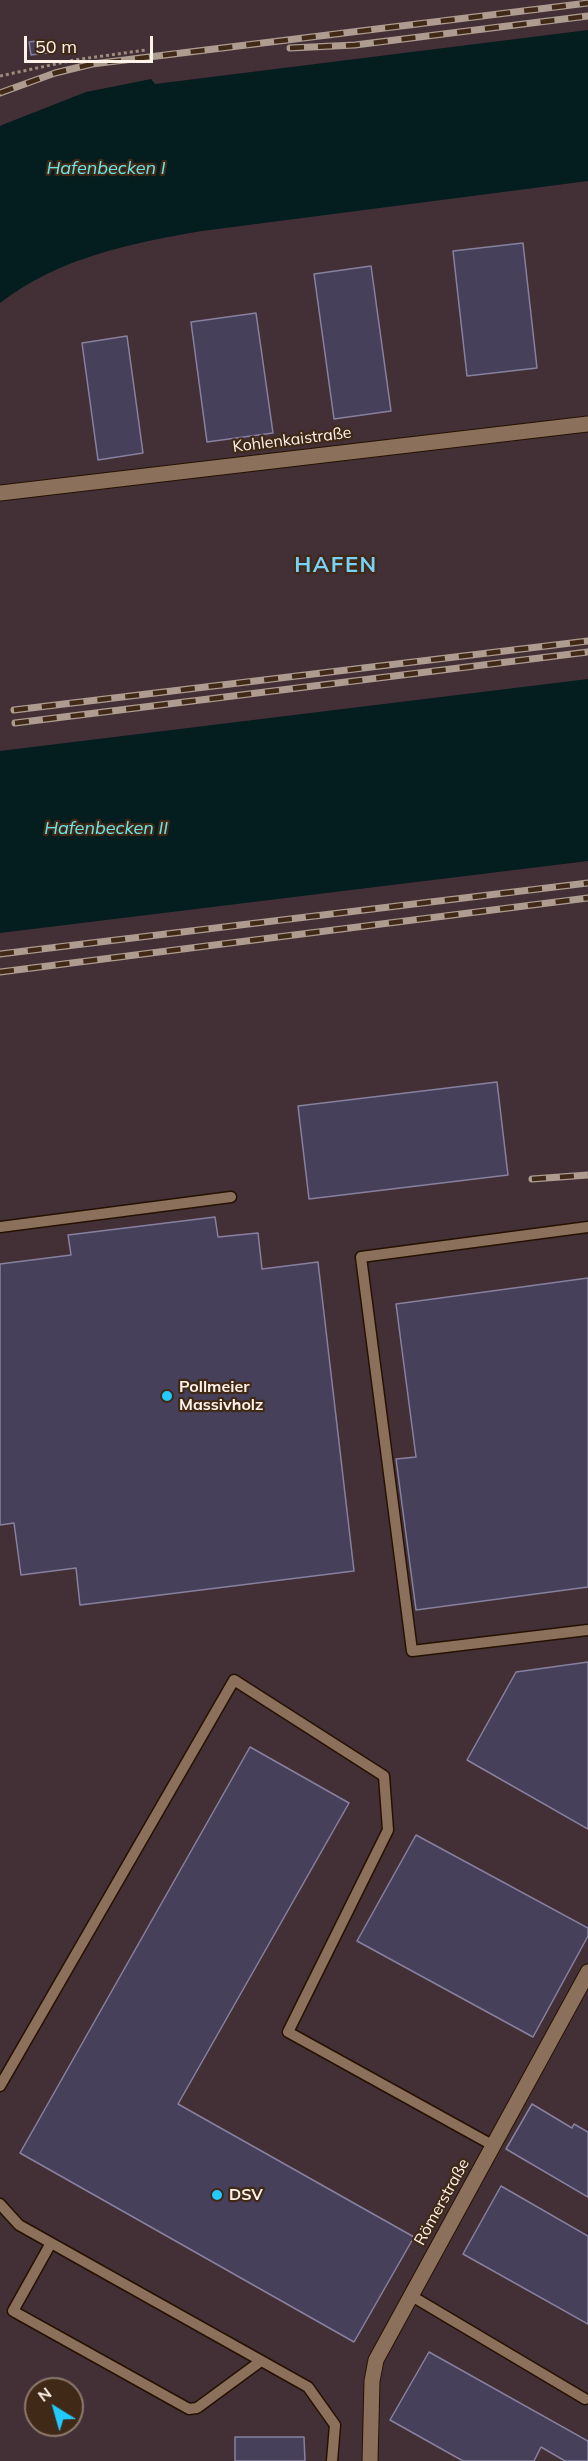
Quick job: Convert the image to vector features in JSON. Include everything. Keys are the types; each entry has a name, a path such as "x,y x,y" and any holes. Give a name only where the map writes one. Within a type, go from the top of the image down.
{"street":[{"name":"Kohlenkaistraße","path":"0,493 588,424"},
{"name":"Römerstraße","path":"370,2461 372,2381 376,2360 588,1972"}],"lane":[{"path":"0,1227 231,1197"},
{"path":"588,1227 361,1257 412,1651 588,1630"},
{"path":"0,2086 234,1680 384,1776 388,1830 288,2032 494,2146"},
{"path":"0,2204 19,2225 308,2387 335,2425 332,2461"},
{"path":"51,2242 13,2311 189,2409 197,2408 261,2361"},
{"path":"410,2295 585,2399"}],"path":[{"path":"0,76 75,60 146,50"}],"shaded area":[{"path":"0,0 588,0 588,2461 0,2461"}],"water":[{"name":"Hafenbecken I","path":"588,30 588,181 202,231 149,241 96,255 46,274 22,287 0,303 0,126 86,92 151,79 155,84"},
{"name":"Hafenbecken II","path":"588,679 588,861 0,933 0,751"}],"building":[{"path":"45,40 47,53 31,55 29,42"},
{"path":"523,243 537,368 467,376 453,251"},
{"path":"371,266 391,411 334,419 314,274"},
{"path":"256,313 273,433 207,442 191,322"},
{"path":"127,336 143,453 98,460 82,343"},
{"path":"497,1082 508,1175 309,1199 298,1106"},
{"name":"Pollmeier Massivholz","path":"215,1217 218,1237 258,1233 262,1269 318,1262 354,1571 80,1605 76,1568 21,1575 14,1523 0,1525 0,1264 71,1255 68,1235"},
{"path":"588,1278 588,1587 416,1610 396,1459 416,1457 396,1304"},
{"path":"588,1662 588,1829 467,1760 516,1672"},
{"path":"250,1747 349,1803 178,2104 414,2237 354,2342 20,2153"},
{"path":"416,1835 588,1928 588,1936 533,2037 357,1941"},
{"path":"532,2104 572,2128 574,2124 588,2132 588,2197 506,2149"},
{"path":"501,2186 588,2236 588,2324 463,2254"},
{"path":"429,2352 588,2441 588,2461 565,2461 541,2447 534,2461 463,2461 390,2420"},
{"path":"235,2437 304,2437 305,2461 235,2461"}],"railway":[{"path":"0,93 55,73 92,64 588,3"},
{"path":"290,48 355,45 588,16"},
{"path":"14,710 588,641"},
{"path":"15,723 588,652"},
{"path":"0,954 588,883"},
{"path":"0,972 588,898"},
{"path":"532,1179 588,1175"}],"place":[{"name":"Pollmeier Massivholz","path":"167,1396"},
{"name":"DSV","path":"217,2195"}],"district":[{"name":"HAFEN","path":"336,565"}]}
